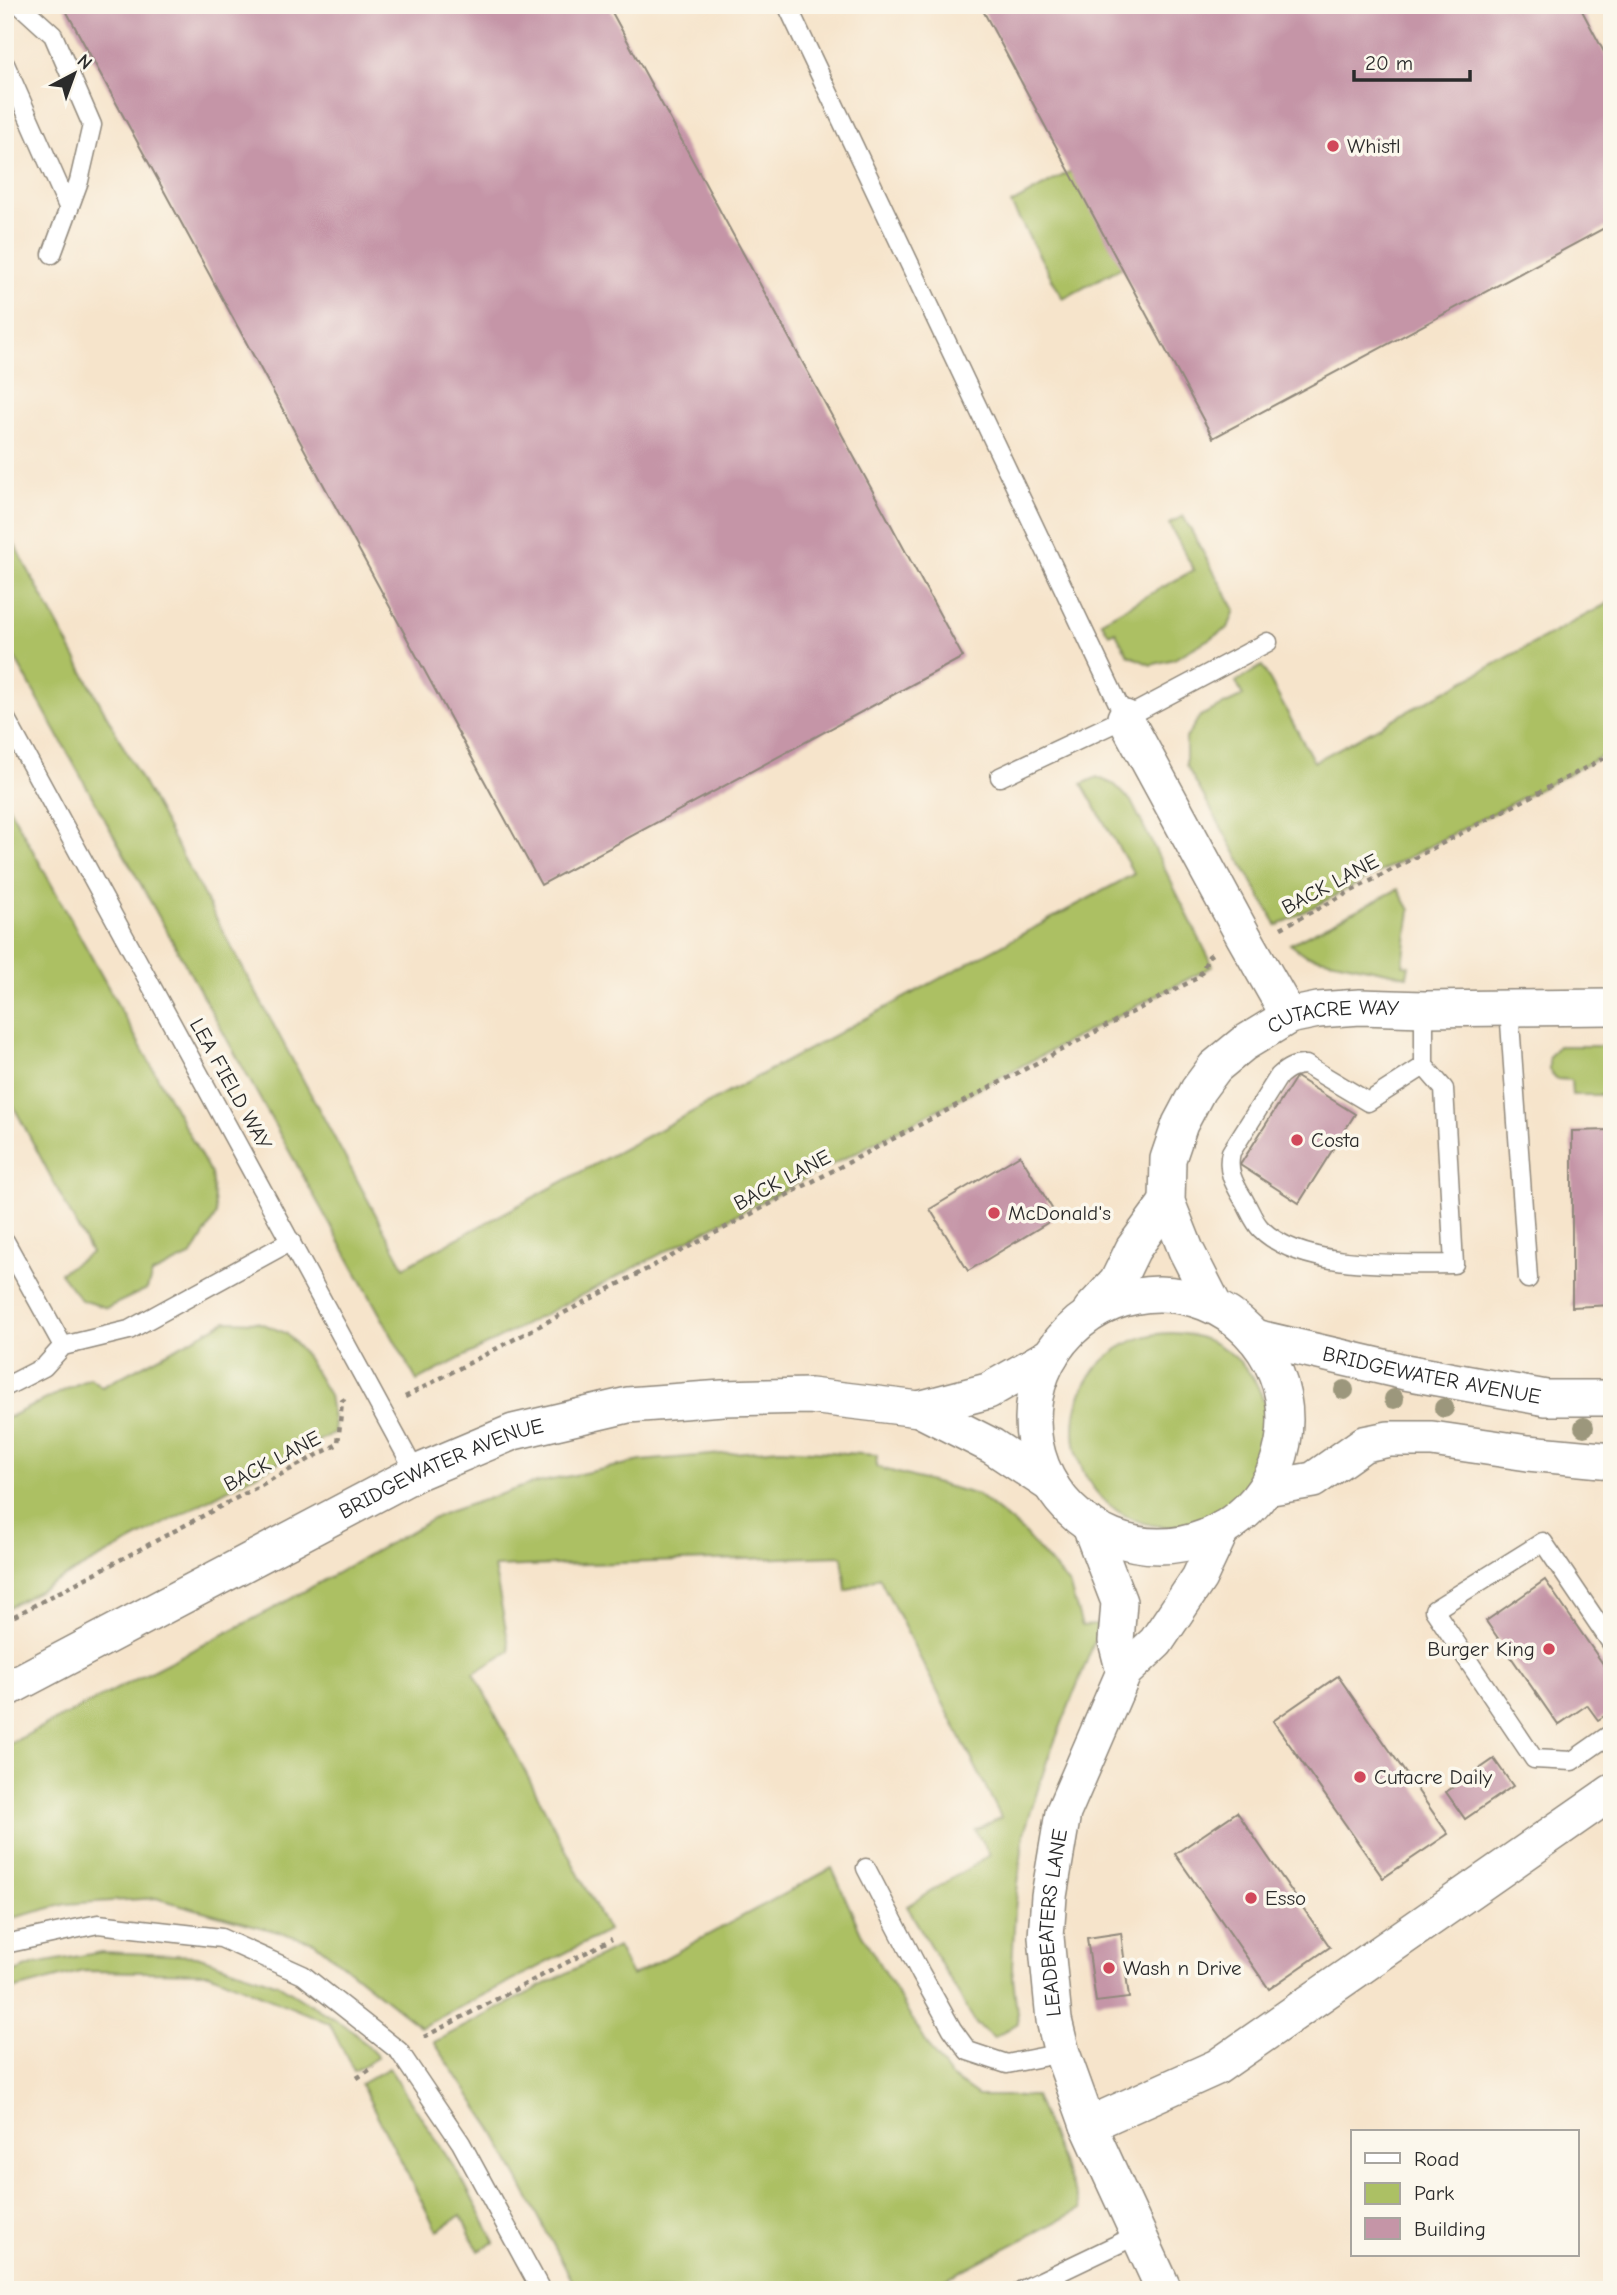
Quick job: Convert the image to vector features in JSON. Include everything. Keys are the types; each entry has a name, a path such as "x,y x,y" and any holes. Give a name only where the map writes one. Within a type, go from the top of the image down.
{"street":[{"path":"1125,718 1289,1016"},
{"name":"CUTACRE WAY","path":"1213,1303 1186,1250 1167,1202 1168,1159 1180,1124 1198,1090 1215,1067 1243,1044 1289,1016 1318,1010 1360,1007 1612,1007"},
{"path":"1081,1320 1117,1282 1133,1249 1167,1202"},
{"name":"BRIDGEWATER AVENUE","path":"1150,1294 1178,1294 1213,1303 1254,1337 1272,1364 1283,1394 1286,1427 1279,1459 1266,1488 1246,1511 1222,1529 1196,1541 1169,1546 1144,1545 1117,1537 1089,1524 1068,1506 1051,1485 1038,1454 1033,1420 1038,1386 1051,1355 1064,1336 1081,1320 1114,1302 1150,1294"},
{"name":"BRIDGEWATER AVENUE","path":"1254,1337 1405,1372 1546,1398 1612,1398"},
{"name":"BRIDGEWATER AVENUE","path":"919,1409 988,1391 1051,1355"},
{"name":"BRIDGEWATER AVENUE","path":"5,1690 416,1473 513,1432 628,1405 723,1398 810,1396 919,1409 992,1446 1051,1485"},
{"path":"1266,1488 1312,1480 1364,1444 1389,1439 1432,1439 1528,1453 1612,1461"},
{"path":"1089,1524 1119,1602 1116,1641 1124,1672"},
{"name":"LEADBEATERS LANE","path":"1164,2290 1088,2125 1062,2053 1054,2020 1046,1937 1054,1856 1063,1813 1124,1672 1156,1642 1199,1578 1222,1529"},
{"path":"1088,2125 1217,2067 1612,1792"}],"lane":[{"path":"20,5 53,35 92,125 79,180 52,254"},
{"path":"787,5 1125,718"},
{"path":"5,64 69,209"},
{"path":"1000,777 1125,718 1268,642"},
{"name":"LEA FIELD WAY","path":"5,717 416,1473"},
{"path":"1509,1008 1528,1279"},
{"path":"1424,1009 1424,1066 1444,1089 1454,1264 1373,1264 1326,1258 1272,1238 1259,1228 1230,1176 1228,1163 1231,1152 1286,1069 1306,1065 1368,1102 1424,1066"},
{"path":"5,1241 63,1346"},
{"path":"5,1387 44,1367 63,1346 129,1330 291,1241"},
{"path":"1612,1644 1543,1542 1434,1610 1534,1759 1572,1761 1612,1734"},
{"path":"866,1868 927,1985 968,2051 1007,2064 1062,2053"},
{"path":"5,1944 99,1924 221,1938 303,1975 399,2050 461,2143 541,2290"},
{"path":"1021,2290 1139,2234"}],"path":[{"name":"BACK LANE","path":"5,1621 338,1444 342,1401 367,1386 393,1373 406,1397 1199,977 1209,956 1255,930 1277,930 1612,754"},
{"path":"357,2078 399,2050 612,1939"}],"green space":[{"path":"1078,167 1131,262 1063,299 1011,204"},
{"path":"1183,516 1235,610 1228,628 1174,659 1151,665 1128,655 1115,631 1109,634 1101,621 1194,570 1169,524"},
{"path":"5,527 404,1267 1134,874 1082,784 1097,777 1115,785 1131,801 1213,966 417,1381 5,640"},
{"path":"1612,601 1612,751 1277,926 1186,765 1186,738 1200,716 1243,696 1236,682 1262,666 1314,762"},
{"path":"5,800 211,1174 216,1215 192,1255 152,1274 147,1289 107,1308 81,1300 60,1273 91,1253 5,1090"},
{"path":"1398,889 1410,910 1403,965 1409,966 1407,976 1305,955 1290,944"},
{"path":"1558,1046 1612,1046 1612,1095 1572,1095 1571,1080 1557,1079 1549,1070 1549,1057"},
{"path":"226,1321 257,1322 286,1333 305,1355 329,1395 335,1432 5,1609 5,1419 90,1378 102,1387"},
{"path":"1171,1333 1190,1334 1208,1340 1240,1361 1261,1393 1267,1411 1267,1449 1261,1467 1240,1499 1208,1520 1190,1526 1171,1527 1152,1526 1134,1520 1102,1499 1081,1467 1075,1449 1074,1430 1075,1411 1081,1393 1102,1361 1134,1340 1152,1334"},
{"path":"780,1449 877,1455 876,1467 978,1495 1023,1532 1069,1584 1082,1626 1097,1625 1095,1640 1047,1761 1024,1833 1015,1909 1012,1967 1018,2023 994,2038 976,2024 907,1906 990,1855 975,1830 1001,1817 879,1577 846,1591 842,1556 494,1567 510,1651 474,1673 608,1931 421,2027 314,1942 156,1898 66,1904 5,1920 5,1746 267,1612 442,1514 528,1485 641,1461"},
{"path":"832,1868 861,1933 930,2049 950,2076 978,2096 1035,2096 1081,2209 924,2290 577,2290 493,2130 434,2042 617,1947 632,1976"},
{"path":"102,1952 197,1956 278,1984 353,2031 378,2057 354,2071 329,2023 209,1973 83,1971 5,1992 5,1976 35,1964"},
{"path":"389,2068 463,2181 495,2242 478,2251 461,2215 437,2231 361,2084"}],"building":[{"path":"63,5 608,5 963,657 541,885"},
{"name":"Whistl","path":"980,5 1579,5 1612,67 1612,224 1213,438"},
{"name":"Costa","path":"1296,1077 1355,1114 1299,1203 1240,1165"},
{"path":"1612,1130 1612,1305 1572,1307 1572,1131"},
{"name":"McDonald's","path":"1020,1155 1057,1217 968,1271 930,1209"},
{"name":"Burger King","path":"1545,1580 1612,1677 1612,1711 1598,1720 1587,1705 1558,1725 1486,1621"},
{"name":"Cutacre Daily","path":"1338,1676 1448,1834 1383,1878 1273,1721"},
{"path":"1494,1759 1513,1786 1465,1819 1446,1792"},
{"path":"1237,1812 1330,1947 1269,1989 1175,1854"},
{"name":"Wash n Drive","path":"1121,1933 1129,1998 1096,2002 1087,1938"}],"place":[{"name":"Whistl","path":"1333,146"},
{"name":"Costa","path":"1297,1140"},
{"name":"McDonald's","path":"994,1213"},
{"name":"Burger King","path":"1549,1649"},
{"name":"Cutacre Daily","path":"1360,1777"},
{"name":"Esso","path":"1251,1898"},
{"name":"Wash n Drive","path":"1109,1968"}]}
